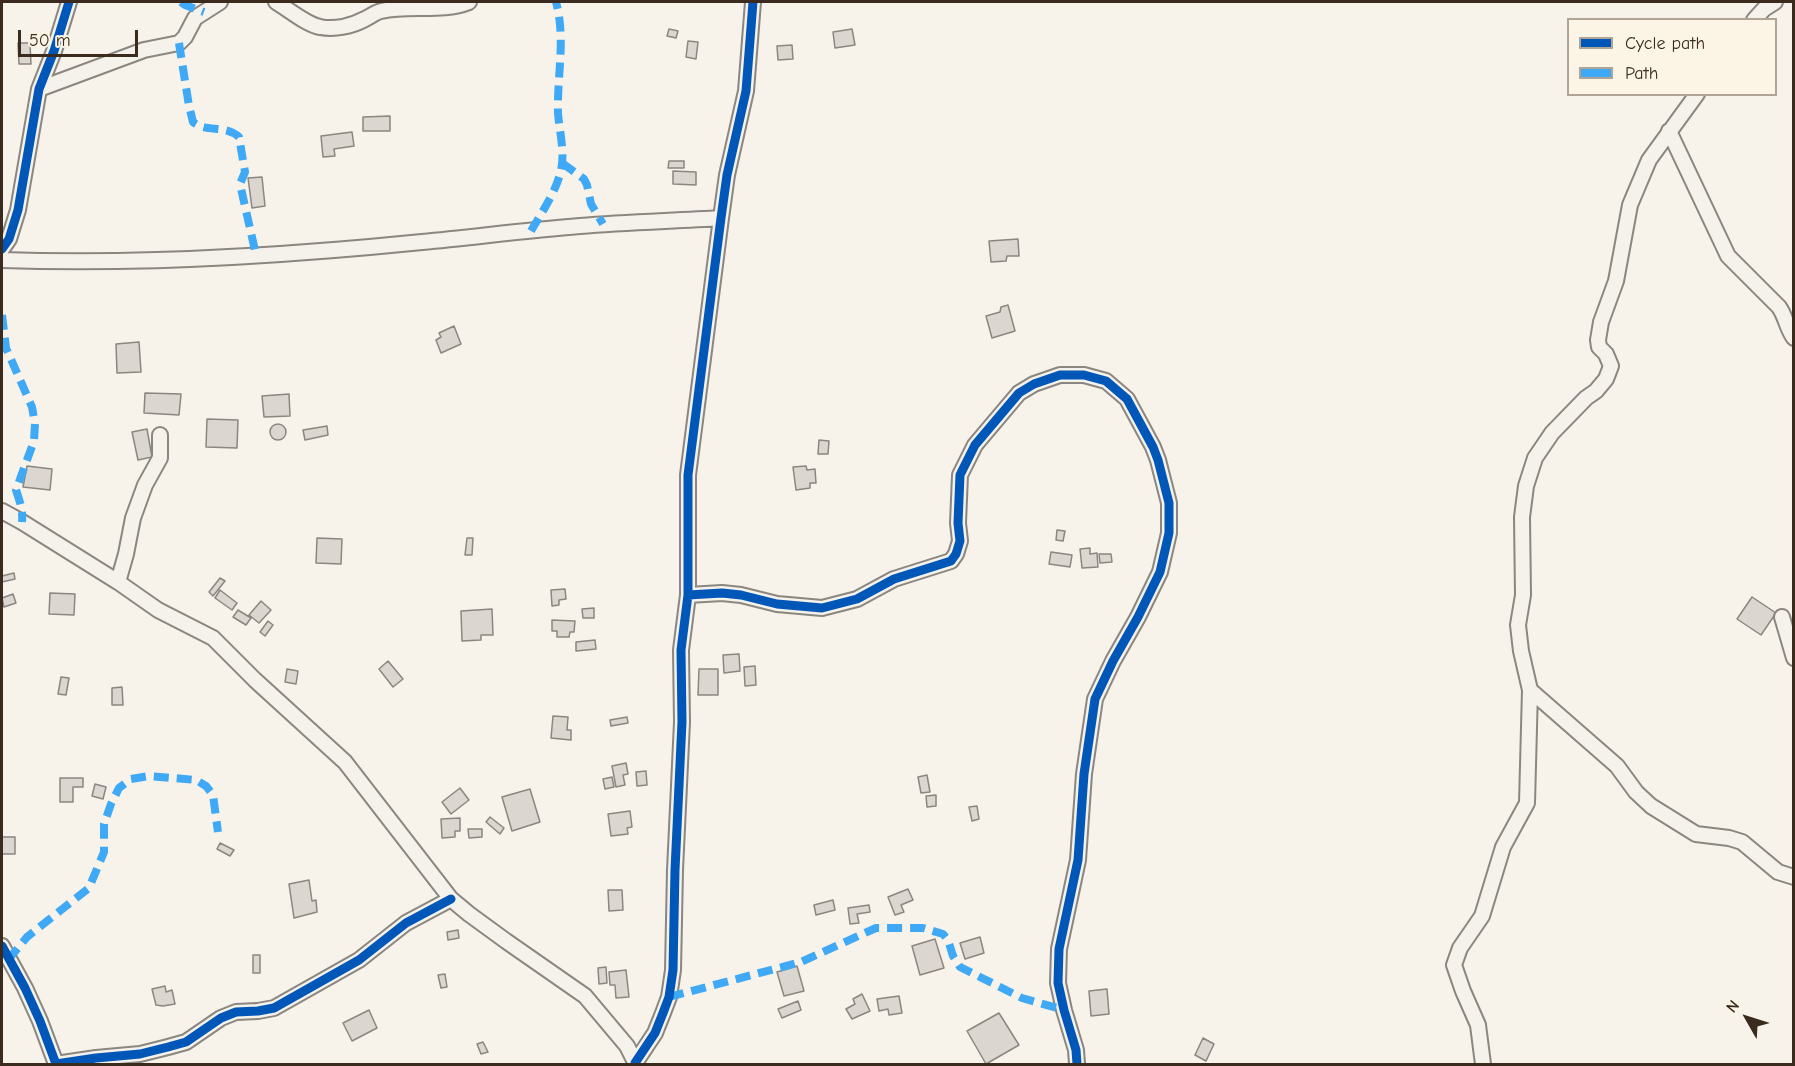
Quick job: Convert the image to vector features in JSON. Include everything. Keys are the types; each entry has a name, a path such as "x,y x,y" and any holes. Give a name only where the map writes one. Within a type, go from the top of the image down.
{"street":[{"path":"2,249 9,239 18,210 39,89 69,2"},
{"path":"39,89 144,50 179,43 185,37 195,18 220,2"},
{"path":"276,2 311,24 331,28 363,21 379,11 415,7 439,8 469,2"},
{"path":"636,1064 663,1013 669,997 674,970 675,870 682,722 681,650 688,595 688,475 727,175 746,92 753,2"},
{"path":"1756,18 1764,9 1776,2"},
{"path":"1483,1065 1478,1025 1454,965 1460,948 1482,916 1503,847 1527,803 1530,690 1518,625 1523,595 1521,517 1526,486 1535,458 1552,433 1606,379 1611,366 1606,354 1599,347 1598,340 1601,322 1616,281 1630,205 1649,160 1696,96"},
{"path":"1670,132 1728,256 1779,307 1786,317 1788,328 1794,338"},
{"path":"2,260 186,259 299,253 582,225 721,218"},
{"path":"688,595 722,593 777,604 822,608 856,599 894,579 951,561 960,541 957,523 960,475 975,445 1019,393 1034,384 1059,375 1084,375 1106,381 1127,399 1158,460 1169,503 1169,533 1160,572 1095,699 1084,774 1078,860 1059,949 1059,984 1076,1050 1077,1065"},
{"path":"118,582 133,518 145,485 160,458 160,435"},
{"path":"2,511 118,582 158,610 213,638 255,680 345,762 451,898 469,914 585,996 627,1046 636,1064"},
{"path":"1782,617 1794,658"},
{"path":"1530,690 1617,766 1636,792 1651,806 1696,834 1742,842 1778,872 1794,877"},
{"path":"2,946 30,999 56,1064 140,1054 168,1047 186,1042 221,1018 236,1012 274,1008 359,960 406,922 451,898"}],"building":[{"path":"669,29 678,31 676,38 667,36"},
{"path":"852,29 855,45 835,48 833,32"},
{"path":"688,41 698,42 696,59 686,57"},
{"path":"18,43 30,43 31,64 19,64"},
{"path":"792,45 793,59 778,60 777,46"},
{"path":"390,116 390,131 363,131 363,117"},
{"path":"352,132 354,146 334,149 335,156 323,157 321,136"},
{"path":"669,161 684,161 684,168 668,168"},
{"path":"673,171 696,172 696,185 673,184"},
{"path":"262,177 265,206 252,208 248,178"},
{"path":"1018,239 1019,256 1007,256 1006,261 991,262 989,241"},
{"path":"1008,305 1015,331 992,338 986,316 1000,312 1001,307"},
{"path":"454,326 461,344 441,353 436,340 441,337 439,333"},
{"path":"139,342 141,372 117,373 116,344"},
{"path":"145,393 181,394 179,415 144,413"},
{"path":"289,394 290,416 264,417 262,396"},
{"path":"207,419 238,420 237,448 206,447"},
{"path":"278,424 286,432 278,440 270,432"},
{"path":"327,426 328,435 305,440 303,430"},
{"path":"147,429 152,457 138,460 132,432"},
{"path":"819,440 829,441 828,454 818,454"},
{"path":"27,466 52,469 50,490 23,487"},
{"path":"806,466 807,470 815,469 816,483 810,483 810,488 796,490 793,467"},
{"path":"1057,530 1065,531 1063,541 1056,540"},
{"path":"317,538 342,539 341,564 316,563"},
{"path":"467,538 473,538 472,555 465,555"},
{"path":"1090,548 1090,554 1097,553 1098,567 1082,568 1080,549"},
{"path":"1051,552 1072,555 1070,567 1049,564"},
{"path":"1099,554 1111,554 1112,562 1100,563"},
{"path":"14,573 15,579 2,582 2,576"},
{"path":"220,578 225,581 213,596 209,592"},
{"path":"565,589 566,599 559,600 559,605 552,606 551,590"},
{"path":"220,590 237,603 232,610 215,598"},
{"path":"50,593 75,594 74,615 49,614"},
{"path":"13,594 16,603 4,607 2,598"},
{"path":"1752,597 1776,613 1761,635 1737,619"},
{"path":"261,601 271,610 259,623 249,615"},
{"path":"594,608 594,618 583,618 582,609"},
{"path":"492,609 493,635 481,635 481,640 462,641 461,611"},
{"path":"238,610 251,618 246,625 233,617"},
{"path":"552,620 575,621 574,632 570,632 569,637 557,637 557,631 552,631"},
{"path":"268,621 273,625 265,636 260,632"},
{"path":"595,640 596,649 576,651 576,642"},
{"path":"739,654 740,671 724,673 723,655"},
{"path":"388,661 403,679 393,687 379,669"},
{"path":"755,666 756,685 745,686 744,667"},
{"path":"287,669 298,671 296,684 285,682"},
{"path":"699,669 718,669 718,695 698,695"},
{"path":"61,677 69,678 66,695 58,694"},
{"path":"122,687 123,705 112,705 112,688"},
{"path":"553,716 568,717 567,730 571,730 571,740 551,738"},
{"path":"627,717 628,723 611,726 610,720"},
{"path":"626,763 628,774 623,775 625,785 616,787 612,766"},
{"path":"646,771 647,785 637,786 636,772"},
{"path":"927,775 930,792 921,793 918,777"},
{"path":"612,777 614,787 605,789 603,779"},
{"path":"60,778 83,778 83,787 73,787 73,802 60,802"},
{"path":"95,784 106,787 103,799 92,796"},
{"path":"460,788 469,800 451,814 442,802"},
{"path":"530,789 540,822 512,831 502,797"},
{"path":"936,795 936,806 927,807 926,796"},
{"path":"977,806 979,819 972,821 969,807"},
{"path":"630,811 632,827 627,828 628,834 611,836 608,814"},
{"path":"490,817 504,828 500,834 486,822"},
{"path":"460,818 460,831 455,831 455,837 442,838 441,819"},
{"path":"468,829 482,829 482,837 469,838"},
{"path":"2,837 15,837 15,854 2,854"},
{"path":"220,843 234,850 230,856 217,849"},
{"path":"309,880 312,901 316,900 317,912 294,918 289,884"},
{"path":"908,889 913,900 901,905 904,912 895,915 888,897"},
{"path":"608,890 622,890 623,910 609,911"},
{"path":"833,900 835,910 816,915 814,905"},
{"path":"869,905 870,912 857,914 859,923 850,924 848,908"},
{"path":"458,930 459,938 448,940 447,932"},
{"path":"980,937 984,953 965,959 960,943"},
{"path":"935,939 944,968 920,975 912,946"},
{"path":"253,955 260,955 260,973 253,973"},
{"path":"797,966 804,991 784,996 777,972"},
{"path":"606,967 607,983 599,984 598,968"},
{"path":"626,970 629,997 616,998 615,985 610,985 609,972"},
{"path":"445,974 447,987 441,988 438,975"},
{"path":"165,986 166,992 172,990 175,1004 156,1005 152,989"},
{"path":"1107,989 1109,1014 1091,1016 1089,991"},
{"path":"862,994 870,1011 852,1019 846,1009 855,1004 853,999"},
{"path":"899,996 902,1013 889,1015 888,1009 879,1011 877,999"},
{"path":"798,1001 801,1010 782,1018 778,1009"},
{"path":"369,1010 377,1028 352,1041 343,1023"},
{"path":"999,1013 1019,1045 986,1064 967,1031"},
{"path":"1203,1038 1214,1044 1206,1061 1195,1055"},
{"path":"483,1042 488,1052 481,1054 477,1044"}],"marked path":[{"path":"181,2 204,12"},
{"path":"531,231 554,190 562,164 558,113 560,29 556,2"},
{"path":"179,43 193,122 204,127 228,131 239,137 245,172 240,184 256,255"},
{"path":"562,163 584,179 591,204 603,224"},
{"path":"2,315 6,348 32,407 35,424 34,441 16,490 22,510 22,522"},
{"path":"8,960 27,937 89,888 104,852 104,824 111,804 119,788 131,779 149,776 196,780 206,786 213,795 218,832"},
{"path":"669,997 801,962 876,928 923,928 943,934 960,967 1022,998 1064,1010"}],"cycle path":[{"path":"2,249 9,239 18,210 39,89 69,2"},
{"path":"635,1063 655,1033 669,997 673,970 682,722 681,650 688,595 688,475 727,175 746,91 753,2"},
{"path":"688,595 722,593 777,604 822,608 857,599 894,579 951,561 960,541 958,523 960,475 975,445 1019,393 1034,384 1060,375 1084,375 1106,381 1127,399 1158,460 1169,503 1169,533 1160,572 1095,699 1084,774 1078,860 1059,949 1058,983 1076,1050 1077,1064"},
{"path":"56,1064 140,1054 168,1047 186,1042 221,1018 236,1012 274,1008 359,960 406,923 451,899"},
{"path":"2,946 25,988 56,1064"}]}
